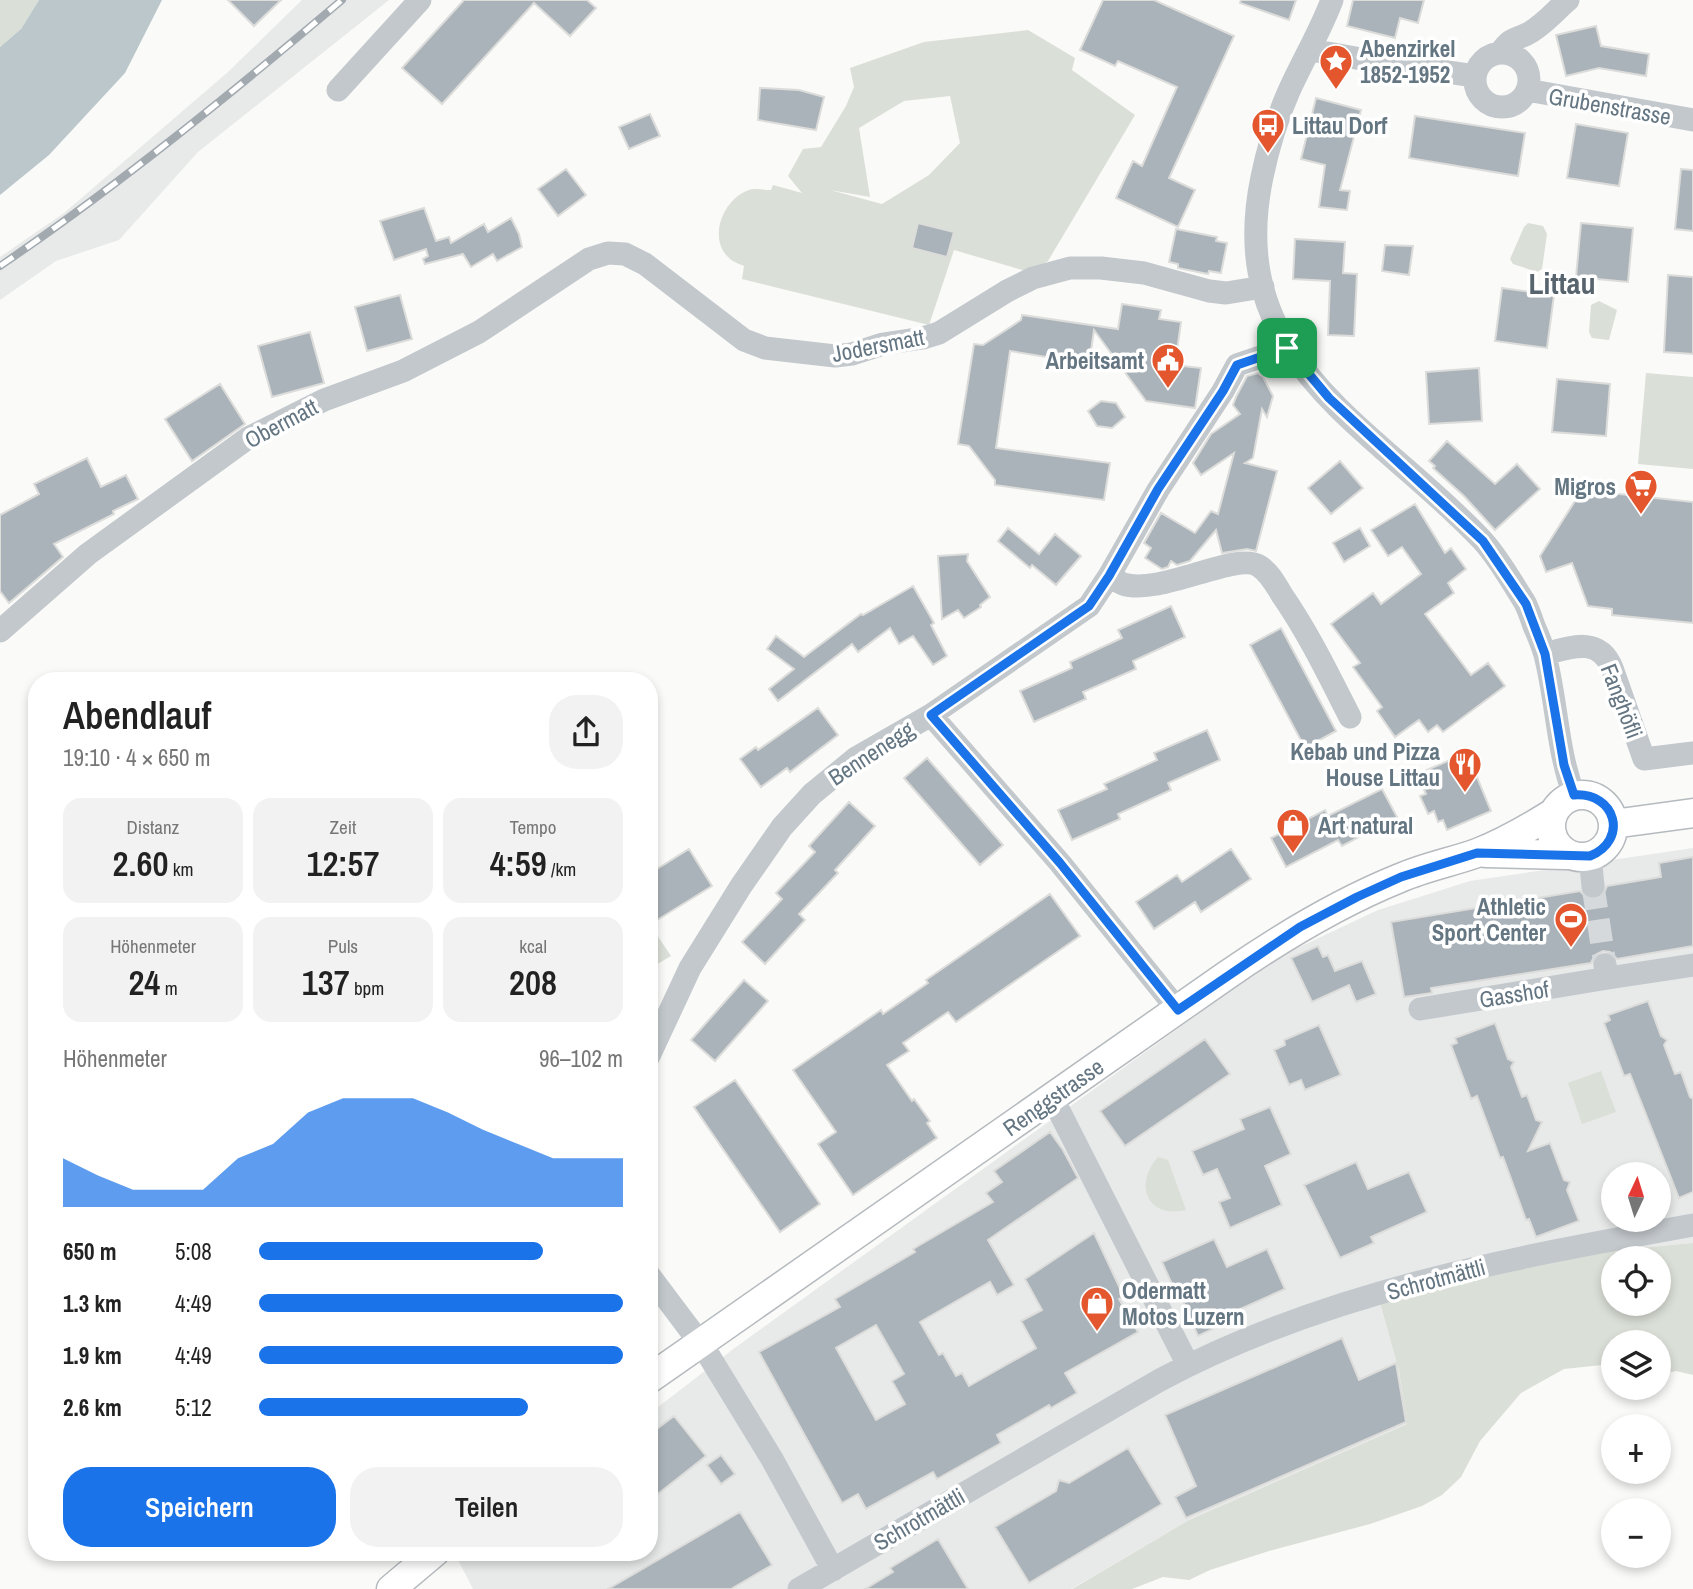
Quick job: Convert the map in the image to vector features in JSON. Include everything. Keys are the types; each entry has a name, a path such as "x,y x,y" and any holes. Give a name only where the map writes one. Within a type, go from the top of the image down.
{"main road":[{"path":"1585,794 1604,803 1613,824 1610,840 1605,847 1578,855 1559,848 1550,826 1564,804 1585,794"},
{"name":"Renggstrasse","path":"658,1373 1256,955 1339,906 1401,877 1477,853 1515,835 1564,804"},
{"path":"1613,824 1693,813"},
{"name":"Renggstrasse","path":"1477,853 1578,855"},
{"path":"391,1589 424,1561"}],"street":[{"path":"338,90 420,0"},
{"path":"1332,0 1311,50 1287,94 1262,175 1257,201 1255,239 1263,286 1273,318 1287,348 1329,398 1483,541 1526,604 1545,654 1564,765 1564,804"},
{"path":"1500,53 1507,43 1517,36 1527,34 1568,0"},
{"path":"1524,64 1513,55 1500,53 1481,63 1475,76 1476,85 1484,100 1500,107 1517,103 1527,90 1530,81 1524,64 1527,34"},
{"path":"1311,50 1475,76"},
{"name":"Grubenstrasse","path":"1527,90 1693,120"},
{"name":"Jodersmatt","path":"589,259 608,253 625,254 645,264 744,340 765,348 835,356 852,355 883,344 939,333 1033,278 1070,268 1144,273 1209,292 1226,293 1263,286"},
{"name":"Obermatt","path":"0,631 88,554 248,438 324,400 403,371 479,332 589,259"},
{"name":"Bennenegg","path":"658,1037 690,968 741,886 782,827 812,794 838,771 931,715 1089,606 1158,489 1223,391 1234,368 1287,348"},
{"path":"1109,576 1124,584 1145,586 1235,564 1256,564 1266,571 1299,620 1350,717"},
{"name":"Fanghöfli","path":"1545,654 1576,646 1598,650 1609,660 1644,759 1693,753"},
{"path":"931,715 1060,863 1178,1010"},
{"path":"1578,855 1593,886"},
{"name":"Gasshof","path":"1420,1009 1606,972 1693,965"},
{"path":"1052,1097 1188,1365"},
{"name":"Schrotmättli","path":"799,1589 1188,1365 1301,1317 1416,1283 1538,1253 1693,1225"},
{"path":"658,1287 701,1343 772,1459 833,1570"}],"shaded area":[{"path":"0,0 39,0 21,29 0,47"},
{"path":"39,0 162,0 125,73 49,155 0,195 0,47 21,29"},
{"path":"302,0 389,0 198,152 119,240 56,261 0,300 0,257 64,213 228,72"},
{"path":"1028,30 1075,58 1072,70 1135,115 1048,261 1029,272 954,250 929,325 742,279 744,266 729,258 719,240 721,220 732,201 749,190 771,190 773,185 802,193 788,176 803,149 821,147 846,106 854,87 850,68 924,42","holes":["950,96 960,143 929,175 882,204 830,190 870,197 859,128 904,101"]},
{"path":"1528,223 1543,226 1547,234 1542,269 1537,272 1513,264 1510,259"},
{"path":"1599,301 1617,310 1609,340 1592,338 1589,332 1591,305"},
{"path":"1646,373 1693,377 1693,469 1638,464"},
{"path":"1693,848 1693,1243 1601,1246 1601,1253 1379,1301 1399,1371 1407,1424 1189,1520 1071,1589 473,1589 459,1561 658,1561 658,1407 736,1347 1276,958 1378,910 1470,881"},
{"path":"658,936 671,956 658,964"},
{"path":"1601,1071 1616,1112 1582,1124 1568,1083"},
{"path":"1158,1157 1168,1160 1186,1210 1161,1209 1148,1197 1147,1178"},
{"path":"1693,1243 1693,1375 1671,1372 1671,1330 1601,1330 1601,1365 1564,1369 1521,1393 1480,1441 1461,1477 1442,1495 1422,1506 1370,1524 1269,1551 1210,1570 1189,1580 1163,1577 1132,1589 1072,1589 1189,1520 1407,1424 1399,1371 1379,1300 1601,1252 1601,1316 1671,1316 1671,1246 1661,1246"}],"building":[{"path":"228,0 281,0 254,26"},
{"path":"464,0 587,0 596,8 570,36 534,3 442,104 402,68"},
{"path":"1103,0 1154,0 1234,36 1169,178 1195,190 1178,227 1116,198 1133,161 1142,166 1177,87 1118,61 1115,66 1080,50"},
{"path":"1241,0 1296,0 1289,20 1240,3"},
{"path":"1353,0 1424,0 1418,23 1400,18 1395,38 1347,26"},
{"path":"1596,26 1601,46 1649,54 1646,76 1599,68 1566,76 1556,35"},
{"path":"760,88 799,90 824,97 816,130 758,120"},
{"path":"1316,98 1361,110 1340,190 1350,191 1347,210 1319,207 1325,165 1301,159"},
{"path":"650,114 660,136 629,149 619,127"},
{"path":"1415,116 1525,133 1518,176 1409,158"},
{"path":"1576,124 1628,133 1619,186 1567,178"},
{"path":"566,169 586,195 558,216 538,189"},
{"path":"1681,169 1693,170 1693,231 1675,229"},
{"path":"424,208 436,241 449,237 451,243 484,224 488,232 511,218 522,247 497,261 493,254 471,267 463,254 425,264 423,259 428,256 426,249 394,260 380,221"},
{"path":"918,223 954,232 947,257 912,248"},
{"path":"1581,223 1633,228 1628,282 1576,277"},
{"path":"1176,229 1217,237 1216,241 1227,243 1221,273 1209,271 1208,274 1178,268 1178,264 1169,262"},
{"path":"1295,239 1345,242 1343,273 1357,274 1354,336 1328,335 1330,281 1293,279"},
{"path":"1385,245 1413,246 1409,275 1382,271"},
{"path":"1668,275 1693,277 1693,354 1664,352"},
{"path":"1502,288 1554,295 1547,348 1495,341"},
{"path":"400,295 412,339 367,351 355,307"},
{"path":"1122,304 1161,310 1159,319 1181,322 1175,365 1201,368 1195,408 1146,401 1094,330 1089,364 1010,351 996,448 1110,463 1104,500 995,485 995,480 969,446 958,444 974,344 983,345 1021,320 1022,315 1118,329"},
{"path":"310,332 324,383 272,397 258,346"},
{"path":"1479,368 1482,421 1429,424 1426,372"},
{"path":"1258,373 1273,396 1267,417 1262,409 1253,458 1245,463 1277,471 1256,551 1247,549 1222,553 1216,530 1190,561 1177,565 1171,561 1168,567 1162,569 1145,558 1151,548 1144,543 1161,513 1195,533 1211,511 1218,514 1234,453 1201,475 1193,463 1211,434 1240,414 1233,405 1236,397 1247,376"},
{"path":"1557,379 1610,384 1606,436 1552,432"},
{"path":"220,384 245,424 192,461 165,419"},
{"path":"1101,401 1116,403 1125,417 1112,428 1097,426 1088,411"},
{"path":"1447,441 1495,484 1517,464 1540,489 1495,530 1429,461"},
{"path":"87,458 101,487 126,475 138,499 54,544 63,557 9,603 0,591 0,515 39,494 34,484"},
{"path":"1340,461 1363,488 1331,514 1308,488"},
{"path":"1582,490 1693,502 1693,623 1612,615 1612,609 1588,606 1572,563 1546,572 1540,556"},
{"path":"1415,504 1445,553 1451,548 1466,569 1448,583 1454,593 1425,614 1471,675 1488,663 1505,686 1443,732 1437,725 1428,732 1419,720 1395,737 1377,711 1382,707 1353,667 1360,663 1331,624 1373,593 1381,604 1421,574 1402,547 1388,556 1371,530"},
{"path":"1008,528 1039,554 1055,534 1081,556 1056,585 1032,565 1030,568 998,541"},
{"path":"1360,528 1370,546 1344,562 1333,543"},
{"path":"968,554 967,561 990,597 981,607 964,618 958,610 942,619 938,556"},
{"path":"913,586 934,623 931,625 947,656 933,665 913,636 899,644 890,628 858,652 852,644 778,701 769,689 794,669 767,649 776,636 804,657 861,614"},
{"path":"1171,606 1185,637 1133,661 1136,669 1083,692 1086,699 1034,722 1020,691 1072,668 1070,662 1122,638 1118,630"},
{"path":"1281,628 1336,731 1305,748 1250,645"},
{"path":"818,708 838,735 790,772 787,768 761,787 740,759 756,747 758,750"},
{"path":"1207,730 1220,760 1168,783 1171,790 1118,814 1120,819 1072,840 1058,810 1107,789 1104,784 1157,760 1154,753"},
{"path":"1467,753 1491,811 1447,830 1443,820 1438,822 1434,811 1428,814 1420,796 1426,794 1419,778 1424,775 1422,772"},
{"path":"927,758 1003,845 980,865 904,778"},
{"path":"1382,789 1397,817 1342,846 1338,840 1286,867 1271,838 1325,810 1328,816"},
{"path":"849,802 875,826 835,870 838,873 799,914 805,920 765,964 742,942 782,899 776,893 815,852 809,846"},
{"path":"689,849 712,886 658,919 658,868"},
{"path":"1231,849 1251,879 1201,912 1195,902 1154,929 1136,902 1177,875 1182,882"},
{"path":"1693,857 1693,946 1617,959 1610,952 1603,951 1595,955 1591,963 1431,988 1432,993 1404,997 1391,922 1580,891 1587,898 1595,900 1602,897 1607,886 1661,877 1659,863"},
{"path":"1050,894 1080,936 956,1022 948,1012 903,1043 909,1051 887,1065 930,1121 927,1123 937,1138 853,1195 818,1144 836,1132 793,1070 881,1010 883,1014 928,983 926,980"},
{"path":"1318,946 1323,957 1328,955 1335,971 1362,961 1376,994 1356,1002 1349,985 1312,1002 1291,958"},
{"path":"744,980 768,1001 715,1061 691,1040"},
{"path":"1648,1001 1661,1036 1667,1040 1664,1045 1675,1074 1681,1072 1693,1099 1693,1192 1679,1198 1671,1178 1671,1162 1665,1162 1630,1074 1624,1076 1604,1023 1610,1020 1608,1015"},
{"path":"1495,1023 1508,1059 1514,1062 1511,1067 1522,1097 1527,1095 1536,1120 1542,1122 1528,1151 1550,1143 1564,1180 1570,1182 1567,1190 1579,1221 1536,1237 1529,1219 1526,1220 1503,1157 1500,1158 1477,1096 1471,1099 1451,1045 1457,1043 1455,1038"},
{"path":"1319,1025 1341,1075 1305,1090 1301,1080 1289,1085 1274,1050 1285,1045 1284,1040"},
{"path":"1205,1039 1230,1074 1125,1146 1100,1111"},
{"path":"735,1080 820,1204 780,1232 694,1107"},
{"path":"1270,1107 1291,1154 1265,1166 1282,1205 1230,1228 1219,1202 1230,1198 1217,1169 1203,1175 1192,1151 1244,1129 1240,1119"},
{"path":"1050,1132 1078,1178 988,1240 1014,1285 997,1295 990,1282 920,1322 939,1355 943,1353 956,1376 962,1373 969,1386 1036,1348 1021,1321 1042,1310 1025,1279 1094,1233 1124,1297 1119,1299 1138,1332 1065,1373 1077,1393 1051,1408 1049,1405 997,1435 1001,1443 937,1479 933,1472 866,1509 858,1494 842,1503 759,1352 840,1307 835,1299 993,1202 986,1193 1002,1182 994,1171","holes":["876,1325 904,1374 892,1381 905,1404 876,1420 836,1348"]},
{"path":"1356,1162 1368,1189 1409,1172 1427,1212 1371,1237 1374,1243 1340,1258 1304,1185"},
{"path":"1214,1239 1227,1267 1267,1249 1285,1289 1229,1314 1232,1320 1198,1336 1179,1292 1176,1293 1162,1262"},
{"path":"1342,1338 1359,1380 1396,1363 1406,1422 1186,1518 1175,1497 1196,1486 1165,1415"},
{"path":"674,1416 706,1456 658,1494 658,1428"},
{"path":"1128,1448 1162,1504 1029,1583 995,1527 1056,1491 1059,1480 1069,1483"},
{"path":"721,1455 735,1474 721,1484 707,1465"},
{"path":"740,1512 772,1565 731,1589 608,1589"},
{"path":"938,1539 968,1589 865,1589 893,1572 890,1568"}],"tunnel":[{"path":"1593,886 1605,965"}],"railway":[{"path":"0,266 174,138 342,0"}],"place":[{"name":"Abenzirkel 1852-1952","path":"1336,91"},
{"name":"Littau Dorf","path":"1268,155"},
{"name":"Arbeitsamt","path":"1168,390"},
{"name":"Migros","path":"1641,516"},
{"name":"Kebab und Pizza House Littau","path":"1465,794"},
{"name":"Art natural","path":"1293,855"},
{"name":"Athletic Sport Center","path":"1571,949"},
{"name":"Odermatt Motos Luzern","path":"1097,1333"}],"district":[{"name":"Littau","path":"1562,283"}],"route":[{"path":"1287,348 1329,398 1483,541 1526,604 1545,654 1564,765 1574,795 1585,794 1604,803 1612,818 1613,831 1605,847 1590,856 1477,853 1435,864 1401,877 1300,927 1178,1010 1060,863 931,715 1089,606 1158,489 1223,391 1234,368 1287,348"}]}
